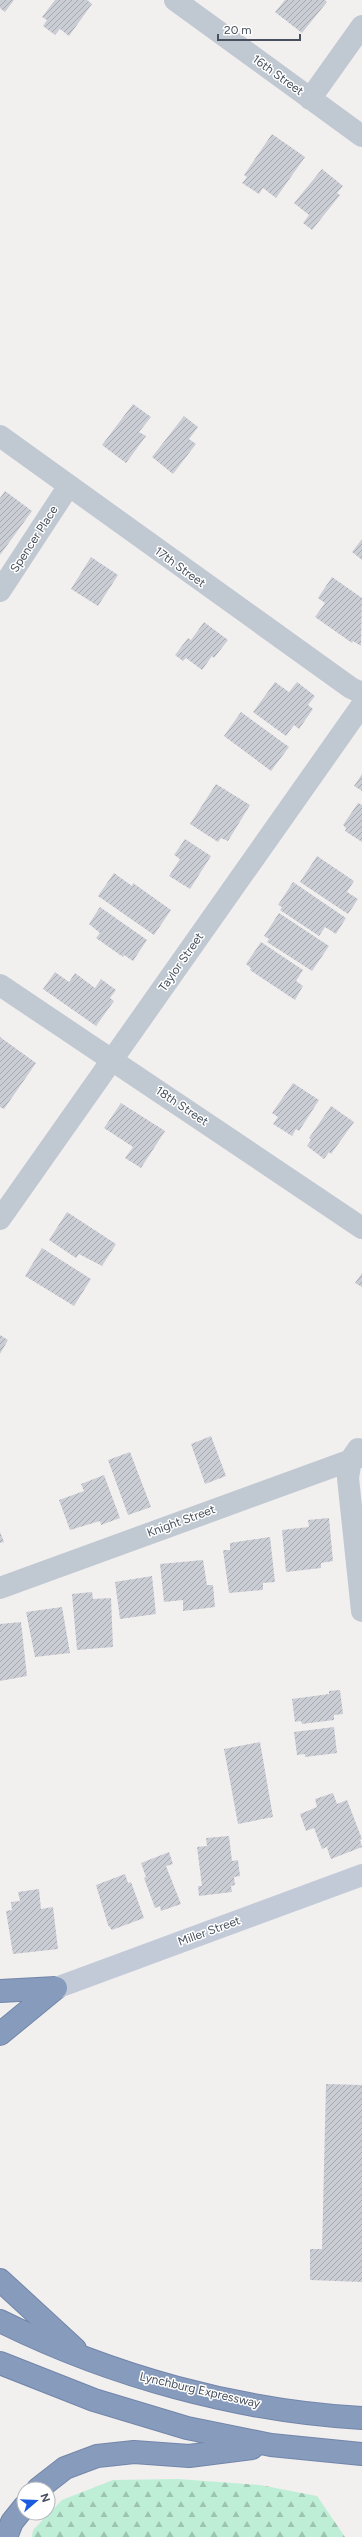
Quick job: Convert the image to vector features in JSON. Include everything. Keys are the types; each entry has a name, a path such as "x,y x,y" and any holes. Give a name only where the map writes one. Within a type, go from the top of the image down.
{"highway":[{"path":"0,1991 56,1988"},
{"path":"0,2034 56,1988"},
{"path":"0,2280 86,2360"},
{"name":"Lynchburg Expressway","path":"0,2321 86,2360 168,2386 306,2414 362,2418"},
{"path":"0,2363 94,2400 187,2428 271,2445 362,2454"},
{"path":"48,2481 65,2468 97,2456 134,2452 189,2456 271,2445"},
{"path":"6,2537 12,2522 16,2517"}],"main road":[{"name":"Miller Street","path":"56,1988 362,1875"}],"street":[{"name":"16th Street","path":"175,0 362,136"},
{"path":"310,99 362,26"},
{"name":"17th Street","path":"0,436 68,487 350,688 362,693"},
{"name":"Spencer Place","path":"0,591 68,487"},
{"name":"Taylor Street","path":"0,1219 362,705"},
{"name":"18th Street","path":"0,985 362,1228"},
{"path":"358,1452 348,1478 362,1611"},
{"name":"Knight Street","path":"0,1588 358,1452"}],"green space":[{"path":"178,2479 260,2485 317,2496 345,2537 32,2537 33,2530 42,2521 56,2521 56,2506 62,2500 113,2480"}],"building":[{"path":"0,0 14,0 5,12 0,8"},
{"path":"55,0 87,0 92,4 69,36 60,29 55,35 43,26 47,20 42,17"},
{"path":"285,0 325,0 327,2 302,33 275,12"},
{"path":"272,134 305,157 276,198 263,188 259,194 242,183 247,177 244,175"},
{"path":"322,169 343,186 337,193 340,195 312,230 303,223 309,215 294,203"},
{"path":"133,404 151,417 139,432 146,436 126,463 102,445"},
{"path":"184,416 198,427 189,439 196,444 173,474 152,457"},
{"path":"5,491 32,511 0,555 0,498"},
{"path":"362,539 362,560 352,552"},
{"path":"91,557 118,575 98,606 71,589"},
{"path":"332,577 362,598 361,646 353,641 352,643 315,617 325,603 318,598"},
{"path":"204,622 228,640 214,658 212,656 202,670 186,658 183,661 175,655 188,638 191,640"},
{"path":"275,682 289,692 297,682 315,696 308,705 313,709 299,729 294,725 286,736 253,712"},
{"path":"241,712 289,747 271,771 224,736"},
{"path":"362,774 362,791 354,786"},
{"path":"216,784 250,805 228,841 221,838 218,842 190,824"},
{"path":"358,803 362,805 362,842 345,831 346,828 343,825"},
{"path":"185,839 211,856 190,889 169,876 180,859 174,855"},
{"path":"317,856 354,881 347,892 358,899 348,914 300,882"},
{"path":"114,873 132,886 133,883 171,910 154,935 98,896"},
{"path":"293,882 346,918 336,934 325,927 319,936 280,910 282,907 278,905"},
{"path":"100,907 147,940 133,961 124,955 123,957 96,938 100,933 89,924"},
{"path":"279,913 329,946 312,971 267,942 269,939 264,936"},
{"path":"261,942 303,970 296,981 303,986 295,1000 250,970 251,968 246,964"},
{"path":"55,972 69,982 75,973 95,988 101,979 116,990 110,998 114,1001 96,1026 43,989"},
{"path":"0,1037 36,1063 4,1109 0,1107"},
{"path":"293,1083 319,1100 299,1131 296,1129 292,1136 273,1124 278,1117 272,1113"},
{"path":"121,1103 165,1131 141,1168 125,1158 133,1147 104,1128"},
{"path":"331,1106 354,1122 331,1154 329,1152 324,1159 307,1146 311,1140 309,1138"},
{"path":"67,1212 116,1244 102,1266 79,1254 76,1258 49,1240"},
{"path":"42,1248 91,1279 74,1306 25,1276"},
{"path":"362,1273 362,1287 355,1283"},
{"path":"0,1335 8,1340 0,1354"},
{"path":"211,1436 226,1476 205,1484 191,1444"},
{"path":"130,1452 151,1507 128,1515 108,1460"},
{"path":"104,1475 120,1518 101,1525 100,1521 70,1530 59,1500 84,1491 81,1484"},
{"path":"329,1518 333,1561 321,1563 321,1568 286,1572 282,1530 309,1527 308,1520"},
{"path":"0,1532 4,1542 0,1543"},
{"path":"270,1537 275,1582 263,1583 263,1590 229,1593 223,1550 230,1550 230,1543"},
{"path":"203,1560 207,1585 213,1585 215,1607 183,1611 183,1600 164,1602 160,1564"},
{"path":"152,1576 156,1614 120,1619 115,1582"},
{"path":"92,1592 93,1599 111,1598 113,1647 77,1650 72,1594"},
{"path":"62,1607 70,1653 35,1657 26,1612"},
{"path":"21,1622 27,1676 0,1681 0,1624"},
{"path":"340,1690 343,1714 334,1715 334,1720 302,1724 301,1721 295,1722 292,1699 329,1694 329,1691"},
{"path":"334,1727 337,1753 305,1757 305,1754 297,1755 294,1732"},
{"path":"260,1742 273,1817 238,1824 224,1749"},
{"path":"333,1793 337,1804 347,1800 362,1839 360,1840 362,1847 331,1859 327,1848 329,1846 322,1849 314,1828 306,1831 300,1814 317,1807 315,1799"},
{"path":"229,1836 232,1861 238,1860 240,1876 234,1877 235,1885 231,1886 232,1892 199,1896 198,1886 202,1886 197,1847 207,1846 206,1838"},
{"path":"169,1852 173,1864 166,1866 181,1904 161,1911 160,1906 155,1908 144,1878 146,1877 141,1863"},
{"path":"125,1874 128,1883 131,1882 144,1918 112,1930 108,1925 96,1885"},
{"path":"39,1889 41,1909 53,1907 58,1949 13,1954 6,1911 12,1910 11,1902 20,1901 18,1892"},
{"path":"326,2084 362,2085 362,2282 310,2280 310,2249 322,2249"}]}
